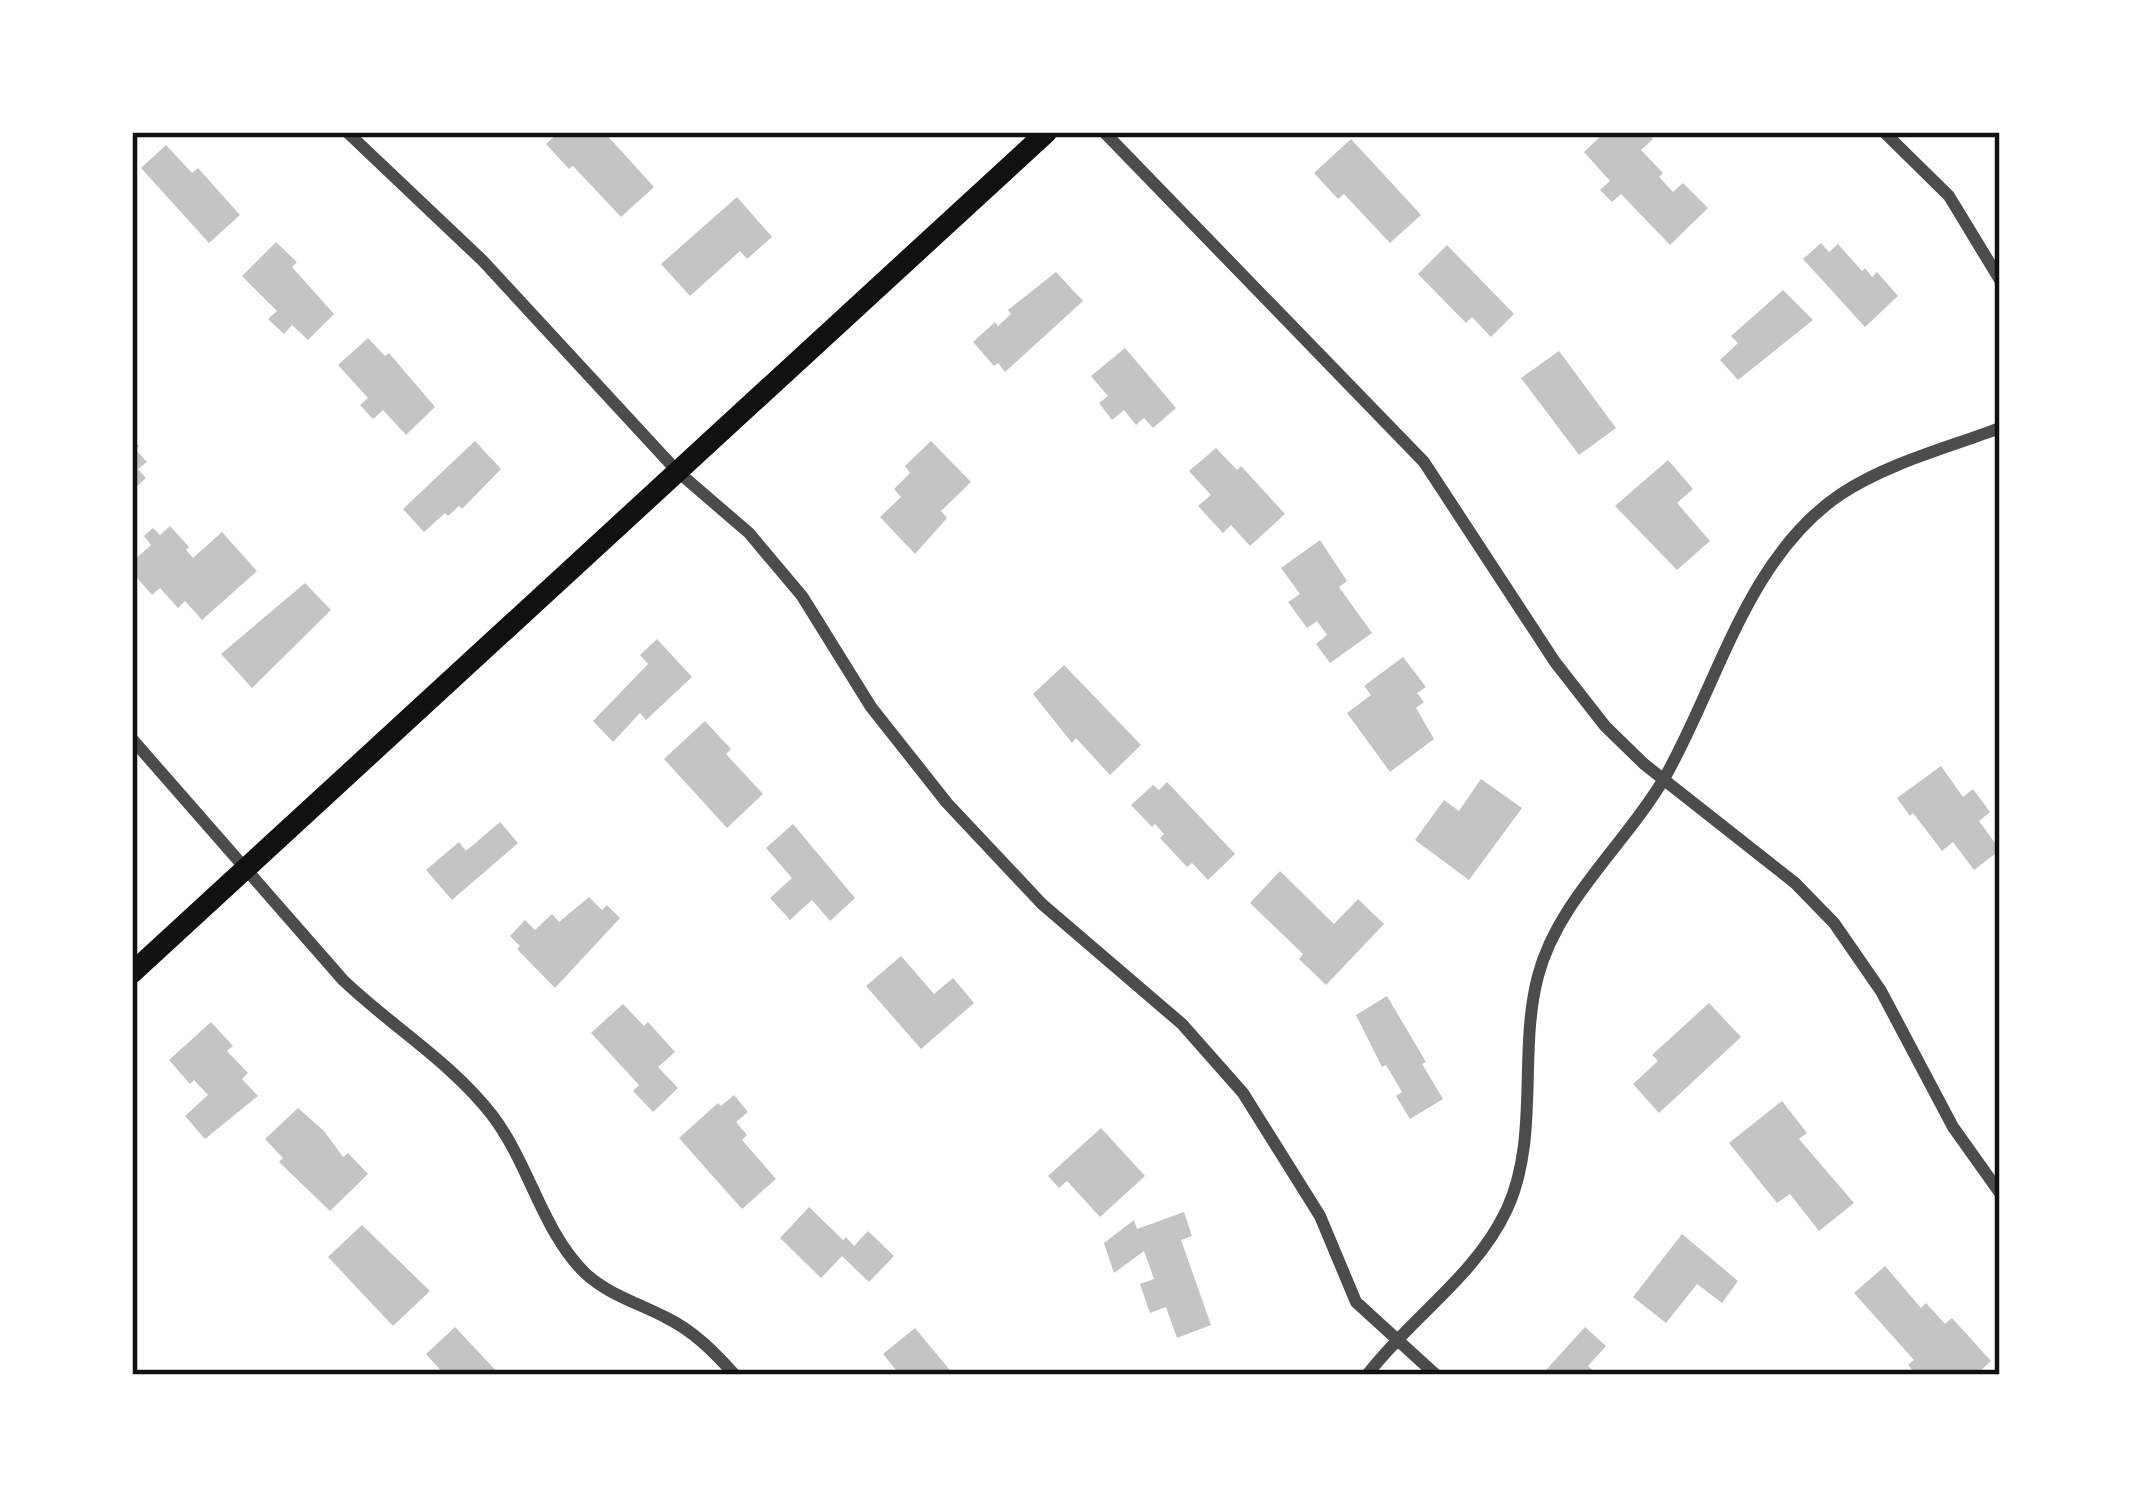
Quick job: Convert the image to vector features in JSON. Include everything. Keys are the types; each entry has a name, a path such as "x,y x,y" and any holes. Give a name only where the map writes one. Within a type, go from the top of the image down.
{"main road":[{"path":"132,974 1047,132"}],"street":[{"path":"347,132 483,261 677,471 729,514 785,574 871,707 993,855 1042,904 1182,1024 1243,1093 1320,1216 1356,1302 1436,1375"},
{"path":"1104,132 1424,462 1587,706 1664,779 1795,883 1843,934 1882,991 1953,1127 2000,1193"},
{"path":"1884,132 1949,196 2000,280"},
{"path":"1366,1375 1473,1263 1508,1206 1520,1168 1527,1029 1541,964 1573,906 1664,779 1761,583 1800,529 1835,498 1873,476 2000,428"},
{"path":"132,740 343,980 453,1072 478,1099 495,1119 564,1246 583,1270 607,1289 691,1332 735,1375"}],"building":[{"path":"559,132 604,132 654,187 621,217 546,144"},
{"path":"1605,132 1646,132 1653,139 1641,150 1663,173 1659,177 1673,192 1683,183 1708,208 1670,245 1621,194 1612,202 1600,190 1610,181 1584,152"},
{"path":"1351,139 1421,215 1390,243 1344,194 1338,199 1314,173"},
{"path":"166,145 192,173 198,168 240,215 209,243 141,168"},
{"path":"737,197 772,237 747,259 740,251 690,296 661,264"},
{"path":"276,242 297,262 292,267 334,314 308,340 292,325 284,334 268,319 277,311 242,276"},
{"path":"1821,243 1829,252 1838,244 1862,271 1865,268 1872,277 1877,272 1898,296 1865,327 1803,259"},
{"path":"1447,245 1514,314 1491,337 1472,317 1466,323 1418,274"},
{"path":"1056,272 1083,301 1005,372 998,363 994,366 973,342 995,322 998,326 1011,314 1008,310"},
{"path":"1783,290 1813,320 1738,380 1720,360 1738,343 1731,336"},
{"path":"368,338 385,356 389,353 435,407 406,435 383,410 373,419 360,405 368,398 338,365"},
{"path":"1125,348 1176,408 1153,428 1144,418 1136,425 1124,410 1112,420 1099,403 1108,396 1091,376"},
{"path":"1559,351 1616,428 1579,455 1521,378"},
{"path":"132,438 147,462 138,469 146,478 132,491"},
{"path":"475,441 501,469 462,509 459,506 448,516 445,513 424,532 403,509"},
{"path":"931,441 971,482 941,511 947,518 915,554 880,517 901,497 894,489 910,473 905,466"},
{"path":"1216,448 1237,470 1241,466 1285,514 1250,546 1231,525 1223,533 1198,506 1211,495 1189,471"},
{"path":"1668,460 1693,489 1677,503 1710,541 1677,570 1615,506"},
{"path":"170,526 193,558 222,532 257,571 202,620 185,601 178,608 160,588 152,595 132,572 132,562 151,545 144,536 153,528 160,535"},
{"path":"1320,540 1347,581 1339,587 1372,633 1330,663 1316,644 1327,635 1317,621 1307,628 1288,602 1300,594 1281,568"},
{"path":"305,583 331,610 252,688 221,654"},
{"path":"657,639 692,677 646,720 640,713 613,742 593,721 648,664 640,655"},
{"path":"1403,657 1426,687 1417,693 1424,702 1416,708 1434,739 1390,772 1347,713 1371,695 1364,686"},
{"path":"1064,665 1141,745 1110,775 1076,738 1072,743 1033,694"},
{"path":"705,721 731,749 726,754 763,794 727,828 664,759"},
{"path":"1941,766 1963,797 1973,789 1990,812 1979,821 2000,850 1974,870 1953,842 1942,851 1897,798"},
{"path":"1481,779 1522,808 1469,880 1415,840 1444,800 1459,811"},
{"path":"1167,782 1235,854 1208,880 1192,863 1187,867 1160,838 1164,834 1155,824 1152,827 1131,805 1153,785 1159,790"},
{"path":"500,822 518,843 452,900 426,870 459,842 466,851"},
{"path":"793,824 855,898 830,921 812,900 790,920 770,898 792,878 766,848"},
{"path":"1280,871 1334,924 1358,899 1384,924 1326,985 1299,959 1303,954 1250,903"},
{"path":"589,897 620,918 555,988 510,936 525,920 535,930 552,914 559,922"},
{"path":"901,956 934,994 953,978 974,1003 921,1049 866,986"},
{"path":"1387,996 1443,1099 1410,1119 1396,1096 1402,1092 1386,1065 1382,1067 1356,1015"},
{"path":"1709,1003 1741,1037 1659,1113 1633,1084 1658,1061 1652,1055"},
{"path":"623,1004 644,1026 648,1022 675,1052 658,1067 678,1088 653,1112 633,1091 639,1085 591,1033"},
{"path":"211,1022 233,1046 227,1051 248,1073 242,1079 258,1096 205,1139 185,1116 208,1095 194,1080 190,1084 169,1060"},
{"path":"734,1095 748,1112 736,1122 747,1135 742,1140 776,1179 742,1209 679,1138"},
{"path":"1782,1101 1807,1133 1799,1139 1854,1203 1819,1231 1790,1194 1777,1203 1729,1143"},
{"path":"298,1108 343,1157 348,1153 368,1174 330,1211 279,1162 283,1158 265,1139"},
{"path":"1101,1128 1145,1176 1100,1217 1067,1181 1059,1188 1048,1176"},
{"path":"809,1207 843,1240 846,1237 854,1246 868,1231 894,1256 869,1282 842,1256 821,1278 780,1238"},
{"path":"1184,1212 1192,1236 1181,1240 1211,1325 1177,1338 1166,1307 1150,1313 1140,1284 1154,1279 1144,1251 1114,1273 1104,1243 1134,1220 1137,1229"},
{"path":"362,1225 430,1291 393,1326 328,1257"},
{"path":"1682,1234 1738,1281 1722,1303 1697,1284 1666,1323 1633,1297"},
{"path":"1885,1266 1921,1308 1926,1303 1945,1324 1952,1318 1991,1361 1976,1375 1917,1375 1908,1365 1914,1360 1854,1293"},
{"path":"455,1327 500,1375 445,1375 426,1354"},
{"path":"1585,1327 1606,1346 1588,1366 1598,1375 1552,1375 1546,1370"},
{"path":"915,1328 954,1375 900,1375 883,1354"}]}
